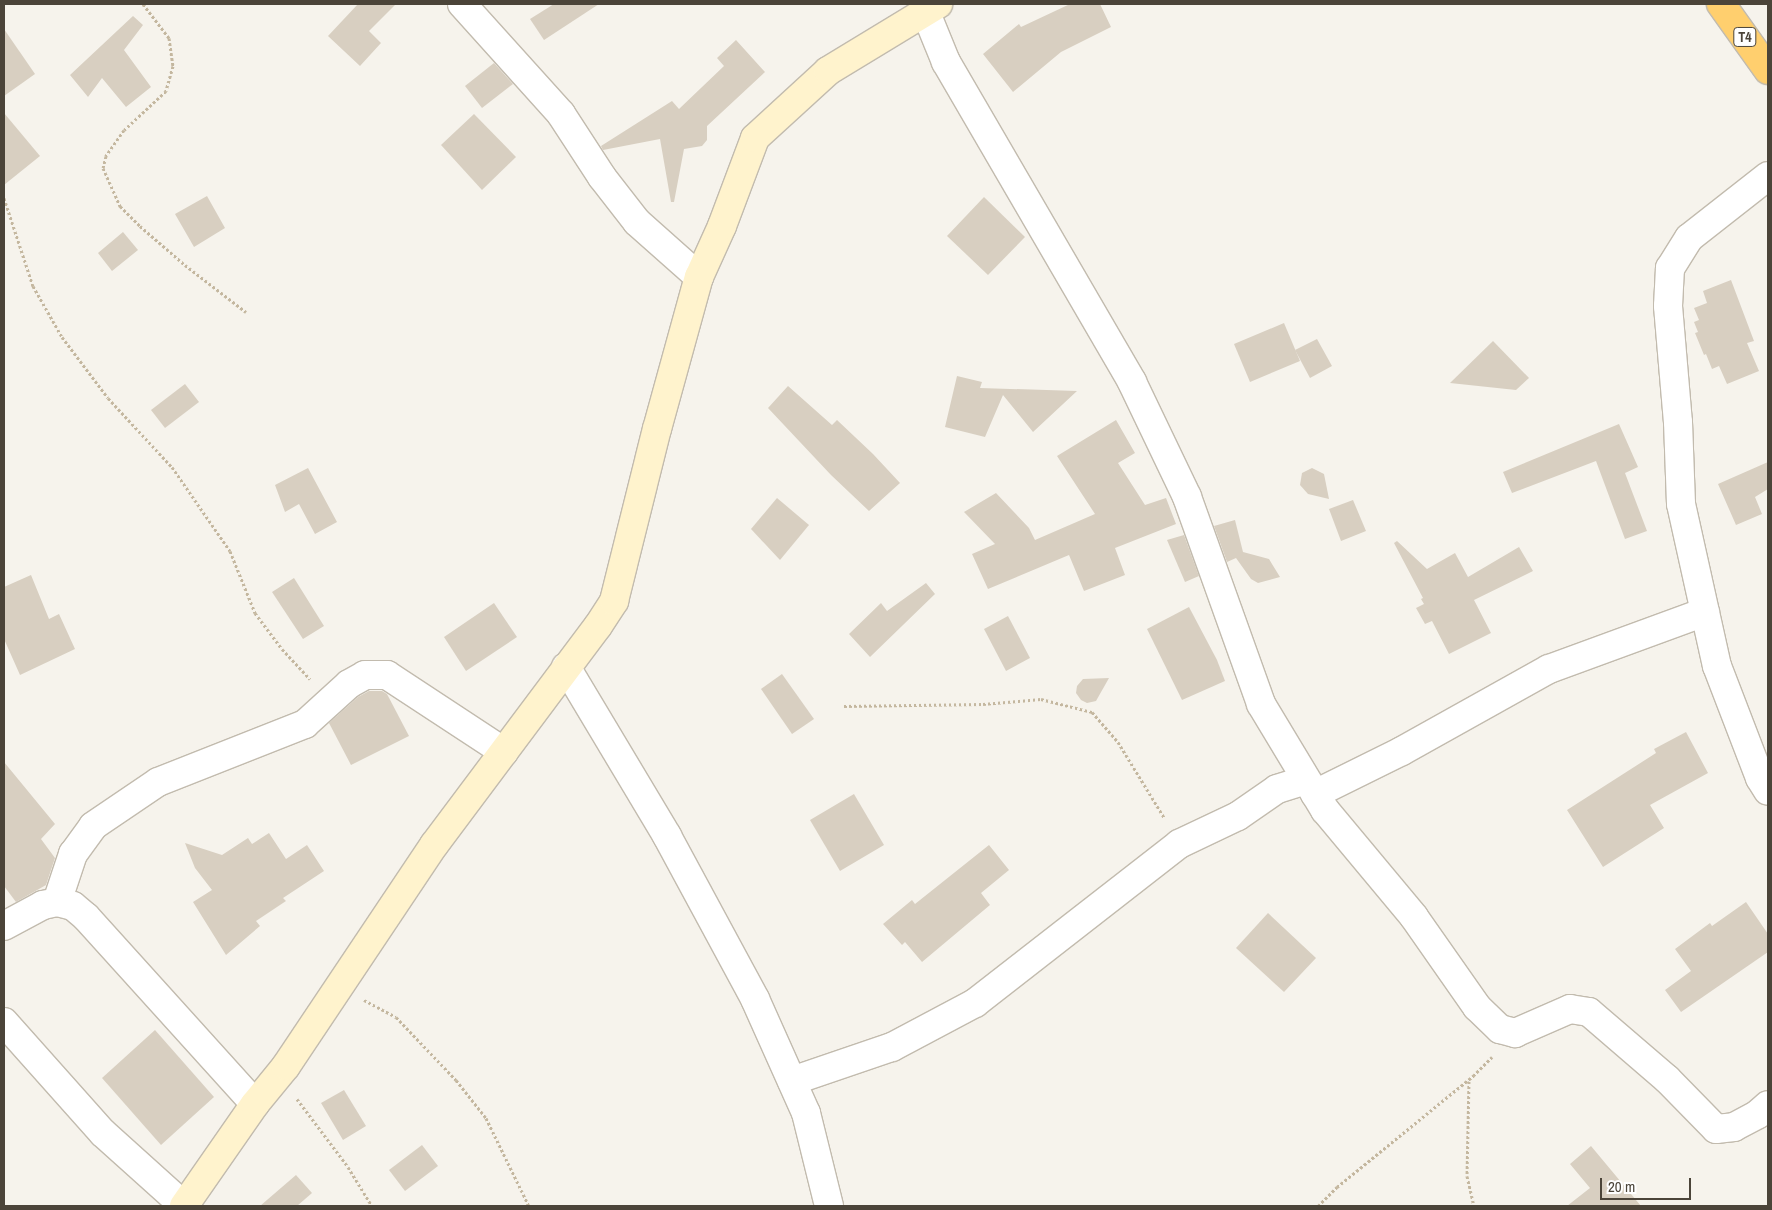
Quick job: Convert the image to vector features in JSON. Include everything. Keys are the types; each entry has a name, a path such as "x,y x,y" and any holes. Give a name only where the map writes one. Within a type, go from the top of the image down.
{"highway":[{"name":"T4","path":"1721,4 1768,70"}],"street":[{"path":"462,4 561,114 602,177 636,222 699,277"},
{"path":"4,1022 103,1133 184,1206 254,1104 280,1074 434,845 614,601 657,429 699,277 722,226 755,138 828,71 932,8 946,62 1132,382 1187,497 1261,704 1325,810 1414,916 1477,1007 1500,1029 1515,1033 1570,1009 1589,1012 1666,1078 1716,1129 1734,1127 1758,1114 1768,1104"},
{"path":"1768,176 1689,238 1670,268 1668,306 1678,422 1681,504 1717,666 1760,778 1768,791"},
{"path":"792,1082 892,1047 976,1003 1110,900 1179,844 1238,816 1277,788 1311,787 1402,752 1549,669 1705,612"},
{"path":"566,668 667,836 754,999 806,1113 829,1206"},
{"path":"57,902 73,854 93,826 158,782 305,724 349,684 365,675 387,676 504,752"},
{"path":"4,926 43,905 57,902 73,906 86,916 254,1104"}],"path":[{"path":"143,4 169,38 173,66 166,91 124,130 106,156 103,168 120,206 185,265 246,312"},
{"path":"4,198 33,286 62,337 108,398 172,467 230,551 255,613 282,649 330,702"},
{"path":"844,706 983,704 1041,699 1092,712 1118,742 1136,769 1179,844"},
{"path":"339,987 396,1017 456,1080 486,1118 529,1206"},
{"path":"1318,1206 1337,1187 1468,1080 1515,1033"},
{"path":"280,1074 348,1167 372,1206"},
{"path":"1468,1080 1466,1176 1474,1206"}],"building":[{"path":"358,4 396,4 369,31 381,43 360,66 328,36"},
{"path":"554,4 599,4 544,40 530,19"},
{"path":"1070,4 1100,4 1111,27 1061,52 1013,92 983,54 1019,24 1021,27"},
{"path":"133,16 143,25 124,50 151,87 126,107 102,78 88,97 70,75"},
{"path":"4,29 35,74 4,96"},
{"path":"736,40 765,72 707,126 707,140 702,146 684,149 674,202 671,202 660,139 603,150 601,146 672,101 679,109 724,66 717,58"},
{"path":"494,63 513,84 482,108 465,86"},
{"path":"4,113 40,156 4,185"},
{"path":"474,114 516,157 482,190 441,145"},
{"path":"207,196 225,228 194,247 175,214"},
{"path":"984,197 1025,237 988,275 947,236"},
{"path":"123,232 138,250 112,271 98,253"},
{"path":"1731,280 1754,341 1747,343 1759,371 1727,384 1719,366 1712,369 1706,354 1704,355 1695,333 1698,332 1694,322 1699,320 1694,308 1707,303 1703,291"},
{"path":"1284,323 1300,361 1250,382 1234,344"},
{"path":"1317,339 1332,366 1310,378 1295,350"},
{"path":"1493,341 1529,378 1516,390 1450,383"},
{"path":"957,376 982,382 980,388 1077,391 1033,432 1003,395 985,437 945,427"},
{"path":"185,384 199,402 165,428 151,410"},
{"path":"788,386 832,425 837,420 900,483 869,511 831,475 768,408"},
{"path":"1116,420 1135,453 1118,463 1145,505 1166,498 1176,524 1115,548 1125,575 1084,591 1069,555 988,589 972,554 995,544 964,512 996,493 1029,528 1035,540 1095,514 1057,456"},
{"path":"1619,424 1638,467 1625,473 1647,531 1625,539 1596,461 1512,493 1503,472"},
{"path":"1768,462 1768,489 1755,497 1762,514 1736,525 1718,484"},
{"path":"308,468 337,522 315,534 299,504 285,512 275,485"},
{"path":"1312,468 1324,474 1329,499 1308,494 1300,485 1302,473"},
{"path":"777,498 809,525 780,560 751,529"},
{"path":"1353,500 1366,531 1341,541 1329,509"},
{"path":"1235,520 1243,552 1269,559 1280,577 1258,583 1251,579 1236,558 1227,562 1214,526"},
{"path":"1184,535 1199,576 1185,582 1167,540"},
{"path":"1397,541 1427,569 1455,553 1468,577 1519,547 1533,571 1474,600 1491,633 1449,654 1432,621 1425,624 1416,608 1424,604 1421,599 1423,598 1394,543"},
{"path":"31,575 49,619 59,614 75,649 20,675 4,639 4,587"},
{"path":"294,578 324,626 303,639 272,592"},
{"path":"926,583 935,594 870,657 849,634 881,603 887,611"},
{"path":"494,603 517,637 466,671 444,637"},
{"path":"1189,607 1217,660 1225,681 1182,700 1147,629"},
{"path":"1008,616 1030,658 1006,671 984,629"},
{"path":"782,674 814,719 792,734 761,689"},
{"path":"1109,678 1096,701 1087,703 1081,700 1076,693 1077,686 1083,679"},
{"path":"369,691 382,691 387,694 409,736 351,765 329,723 358,697"},
{"path":"1686,732 1708,773 1650,805 1664,828 1603,867 1567,810 1656,753 1654,749"},
{"path":"4,762 55,824 41,839 55,858 46,885 16,902 4,886"},
{"path":"854,794 884,845 840,871 810,820"},
{"path":"269,833 286,859 307,845 324,871 283,898 286,901 256,921 260,926 226,955 193,902 212,890 195,868 185,843 222,855 248,838 252,844"},
{"path":"989,845 1009,870 981,893 990,905 922,962 905,942 902,945 883,924 912,900 915,904"},
{"path":"1746,902 1768,934 1768,952 1681,1012 1665,990 1691,971 1675,949 1710,923 1712,926"},
{"path":"1268,913 1316,958 1284,992 1236,948"},
{"path":"155,1030 214,1097 161,1145 102,1078"},
{"path":"344,1090 366,1126 343,1140 321,1103"},
{"path":"422,1145 438,1166 405,1191 389,1170"},
{"path":"1591,1146 1641,1206 1567,1206 1590,1188 1570,1164"},
{"path":"296,1175 312,1193 297,1206 260,1206"}]}
